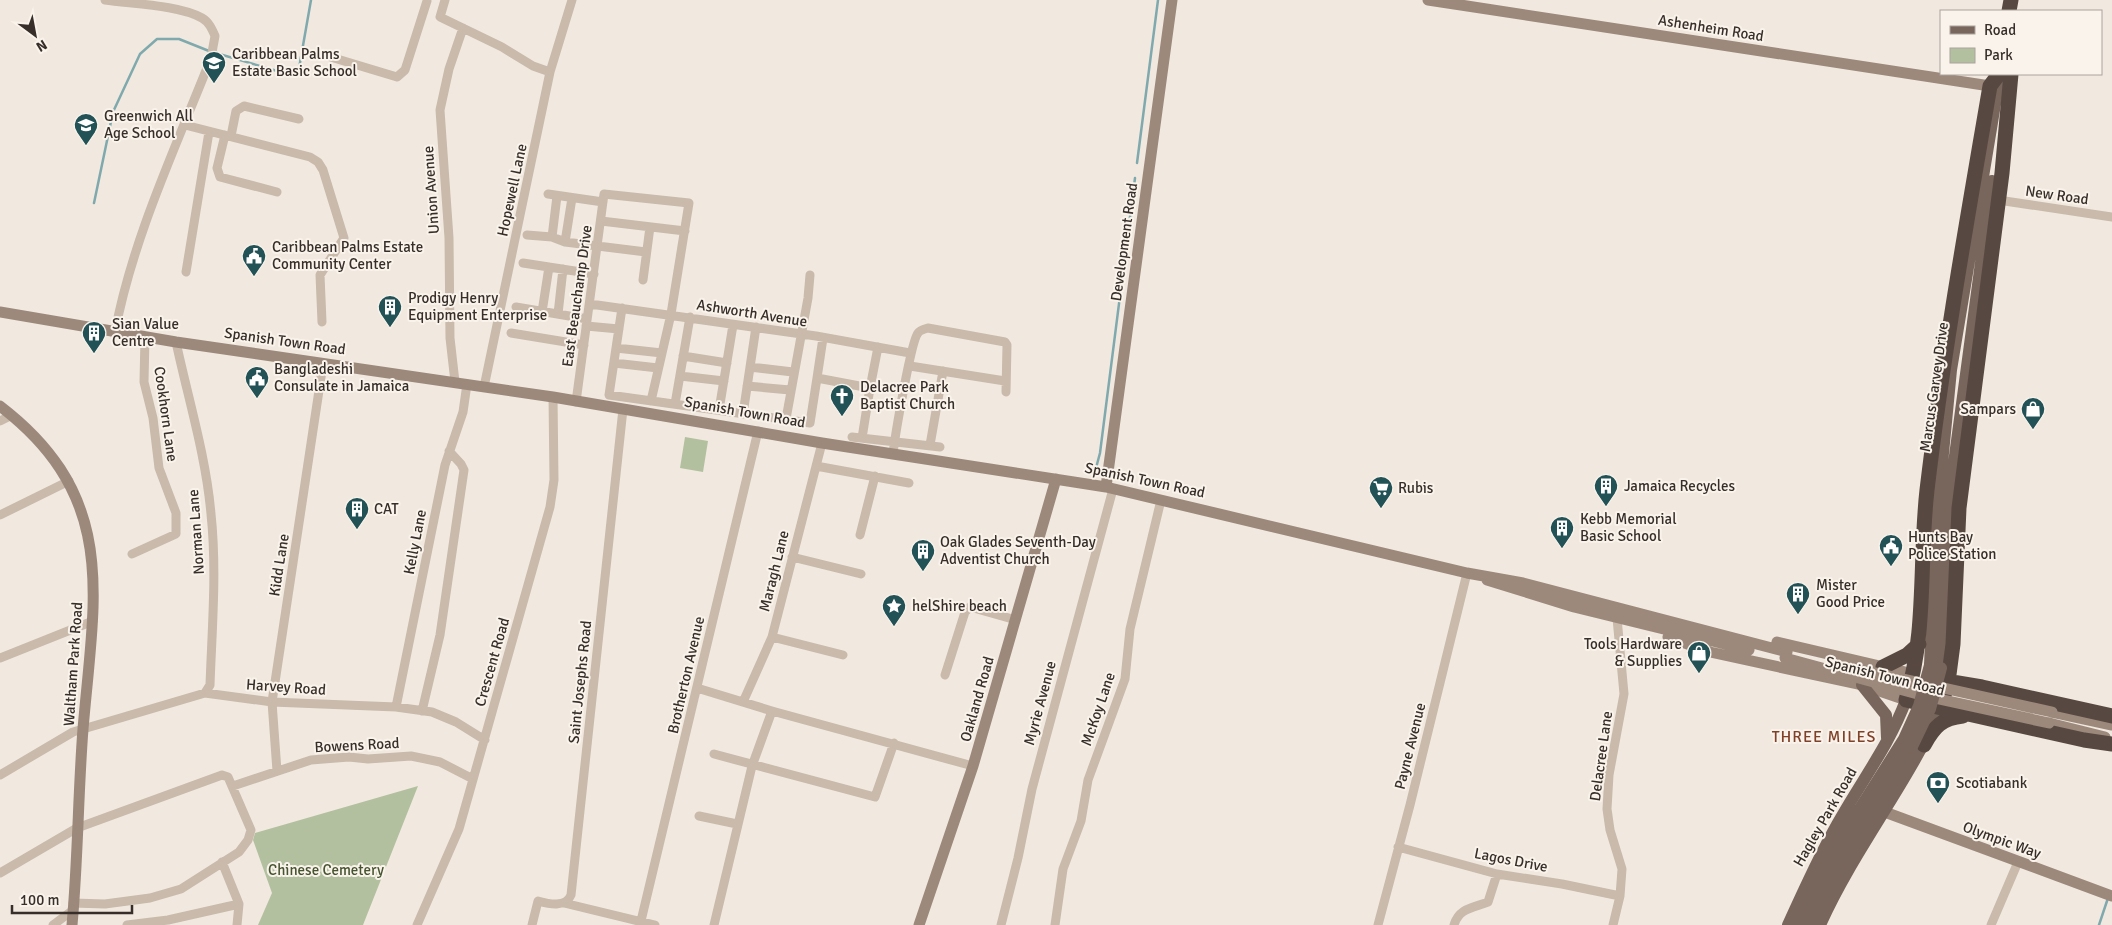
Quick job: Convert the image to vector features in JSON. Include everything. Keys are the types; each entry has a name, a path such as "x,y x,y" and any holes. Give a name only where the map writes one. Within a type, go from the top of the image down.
{"highway":[{"name":"Marcus Garvey Drive","path":"1924,706 1914,674 1919,644 1927,491 1990,86 2005,77"},
{"path":"1924,706 1948,682 1953,644 1958,508 2007,130 2005,77"},
{"path":"1883,667 1907,655 1919,644"},
{"path":"1953,644 1956,668 1969,681 1982,687"},
{"name":"Spanish Town Road","path":"1914,674 2112,716"},
{"name":"Spanish Town Road","path":"1924,706 2112,744"},
{"path":"1924,744 1936,726 1948,718 1965,716 1987,718"}],"main road":[{"name":"Development Road","path":"1110,488 1172,0"},
{"name":"Ashenheim Road","path":"1428,0 1990,86"},
{"name":"Marcus Garvey Drive","path":"1924,706 1930,665 1940,528 1990,197 2005,77"},
{"name":"Spanish Town Road","path":"0,312 176,342 553,397 758,430 822,443 894,448 1110,488 1467,573 1499,585 1654,628 1928,687 2051,718 2112,738"},
{"name":"Waltham Park Road","path":"0,406 44,445 69,481 80,506 90,544 93,622 83,730 72,925"},
{"name":"Oakland Road","path":"919,925 974,766 1056,479"},
{"name":"Spanish Town Road","path":"1478,576 1506,579 1675,622 1786,655"},
{"name":"Spanish Town Road","path":"1675,622 1748,635 1914,674"},
{"name":"Spanish Town Road","path":"1654,628 1671,639 1710,652 1862,685 1924,706"},
{"path":"1862,685 1886,715 1886,748 1873,780 1872,794 1882,811"},
{"path":"1820,925 1835,891 1924,744 1924,706"},
{"name":"Hagley Park Road","path":"1788,925 1812,871 1841,818 1886,748 1924,706"},
{"name":"Hagley Park Road","path":"1809,925 1864,812 1924,706"},
{"name":"Spanish Town Road","path":"2051,718 2112,724"},
{"name":"Olympic Way","path":"1882,811 2108,894"},
{"name":"Hagley Park Road","path":"1798,925 1812,891 1864,812"}],"street":[{"path":"105,0 182,11 201,17 212,28 215,36 215,45 134,255 121,300 115,332"},
{"name":"Hopewell Lane","path":"484,387 550,72 572,0"},
{"path":"324,55 397,77 405,70 426,1 443,5 440,17 533,66 550,72"},
{"name":"Union Avenue","path":"455,382 450,338 448,238 440,110 446,78 463,28"},
{"path":"277,192 220,177 217,168 236,111 244,106 299,119"},
{"path":"185,125 310,157 318,162 323,170 344,238 320,275 322,322"},
{"path":"186,272 209,132"},
{"path":"552,237 552,195 572,198 689,203 671,314 650,401"},
{"path":"565,242 572,198"},
{"name":"East Beauchamp Drive","path":"576,402 604,198"},
{"name":"New Road","path":"1998,200 2112,217"},
{"path":"600,221 685,231"},
{"path":"643,280 650,227"},
{"path":"527,235 552,237 565,242 597,247 646,252"},
{"path":"523,263 594,274"},
{"path":"542,312 549,267"},
{"path":"558,314 562,269"},
{"path":"786,419 793,372 808,298 810,275"},
{"name":"Ashworth Avenue","path":"590,304 756,327 910,353"},
{"path":"516,307 558,314 587,323 619,329"},
{"path":"622,308 609,395 810,423 823,338"},
{"path":"676,404 690,317"},
{"path":"719,410 733,325"},
{"path":"743,414 756,327"},
{"path":"894,448 910,366 910,353 918,333 928,328 1001,340 1007,345 1006,392"},
{"path":"511,333 584,345"},
{"name":"Cookhorn Lane","path":"132,554 176,534 176,513 159,468 153,418 144,382 145,337"},
{"name":"Norman Lane","path":"176,342 205,474 211,513 212,625 210,685 205,693"},
{"path":"862,438 878,347"},
{"path":"616,348 662,353"},
{"path":"683,356 727,363"},
{"path":"614,363 658,368"},
{"name":"Kidd Lane","path":"277,771 272,702 323,364"},
{"path":"910,366 1005,382"},
{"path":"750,367 793,372"},
{"path":"930,445 943,371"},
{"path":"680,376 724,381"},
{"path":"817,378 870,388"},
{"name":"Kelly Lane","path":"396,707 449,451 463,412 467,384"},
{"path":"748,386 790,390"},
{"name":"Crescent Road","path":"417,925 459,829 550,508 554,480 553,397"},
{"name":"Saint Josephs Road","path":"564,903 571,895 623,409"},
{"path":"0,421 12,415"},
{"name":"Brotherton Avenue","path":"641,923 758,430"},
{"path":"852,437 862,438 894,448 930,445 940,447"},
{"name":"Maragh Lane","path":"743,702 772,637 822,443"},
{"path":"422,711 440,635 464,470 462,464 449,451"},
{"path":"816,466 909,483"},
{"path":"860,535 875,476"},
{"path":"0,514 69,481"},
{"name":"Myrie Avenue","path":"1001,925 1018,858 1032,789 1110,488"},
{"name":"McKoy Lane","path":"1055,925 1063,869 1081,821 1088,780 1125,679 1130,629 1161,500"},
{"path":"792,557 861,574"},
{"name":"Payne Avenue","path":"1378,925 1467,573"},
{"path":"945,674 965,612 970,607 1016,620"},
{"name":"Delacree Lane","path":"1613,925 1620,896 1622,869 1610,830 1607,809 1609,775 1624,694 1617,618"},
{"path":"0,658 93,622"},
{"path":"772,637 843,655"},
{"path":"697,688 772,711 974,766"},
{"name":"Harvey Road","path":"0,775 53,742 73,732 205,693 272,702 396,707 432,712 456,722 485,740"},
{"path":"714,925 752,766 772,711"},
{"path":"714,754 752,766 875,798 894,743"},
{"name":"Bowens Road","path":"233,786 311,760 411,756 440,762 473,779"},
{"path":"0,873 77,828 222,775 228,777 251,830 248,840 239,852 181,889 166,894 105,904 73,906 53,925"},
{"path":"699,816 737,824"},
{"name":"Lagos Drive","path":"1398,847 1497,874 1562,884 1620,896"},
{"path":"222,862 239,904 237,925"},
{"path":"1991,925 2018,862"},
{"path":"1454,925 1457,917 1464,910 1488,902 1497,874"},
{"path":"532,925 538,900 564,903 655,925"},
{"path":"127,925 168,920 239,904"}],"green space":[{"path":"685,437 708,441 703,472 680,468"},
{"name":"Chinese Cemetery","path":"418,786 363,925 258,925 272,893 253,840 255,833"}],"waterway":[{"path":"94,203 113,112 140,54 157,39 179,39 209,51 284,73 298,74 311,0"},
{"path":"1137,163 1158,0"},
{"path":"1096,468 1100,453 1135,178"},
{"path":"2099,925 2108,898"}],"place":[{"name":"Caribbean Palms Estate Basic School","path":"214,84"},
{"name":"Greenwich All Age School","path":"86,146"},
{"name":"Caribbean Palms Estate Community Center","path":"254,277"},
{"name":"Prodigy Henry Equipment Enterprise","path":"390,328"},
{"name":"Sian Value Centre","path":"94,354"},
{"name":"Bangladeshi Consulate in Jamaica","path":"257,399"},
{"name":"Delacree Park Baptist Church","path":"842,417"},
{"name":"Sampars","path":"2033,430"},
{"name":"Jamaica Recycles","path":"1606,507"},
{"name":"Rubis","path":"1381,509"},
{"name":"CAT","path":"357,530"},
{"name":"Kebb Memorial Basic School","path":"1562,549"},
{"name":"Hunts Bay Police Station","path":"1891,567"},
{"name":"Oak Glades Seventh-Day Adventist Church","path":"923,572"},
{"name":"Mister Good Price","path":"1798,615"},
{"name":"helShire beach","path":"894,627"},
{"name":"Tools Hardware & Supplies","path":"1699,674"},
{"name":"Scotiabank","path":"1938,804"}],"district":[{"name":"THREE MILES","path":"1824,736"}]}
